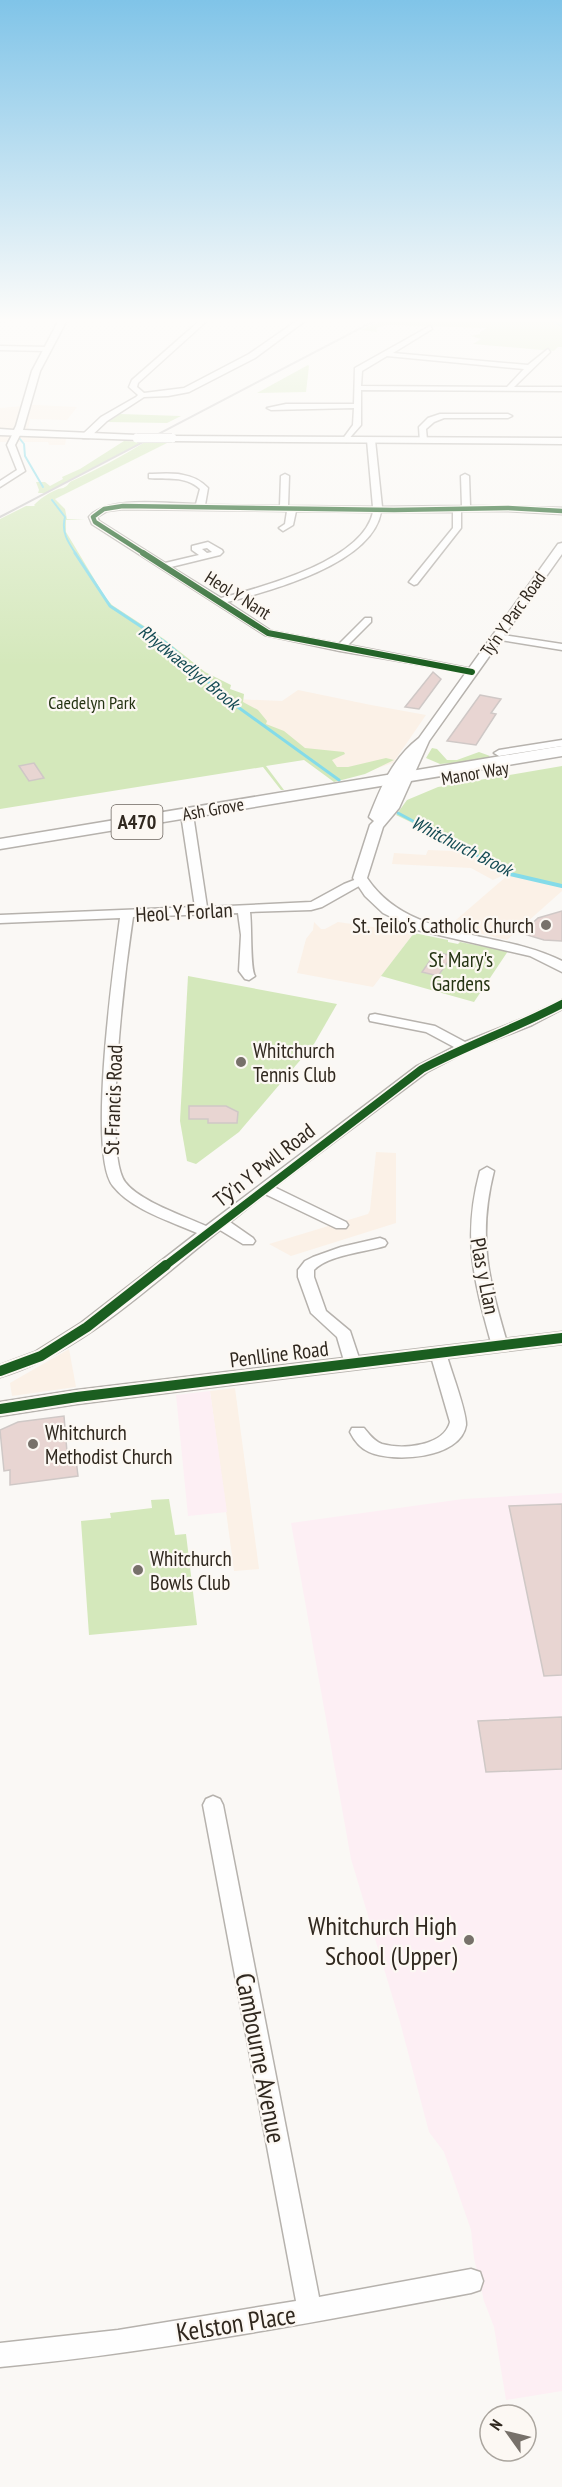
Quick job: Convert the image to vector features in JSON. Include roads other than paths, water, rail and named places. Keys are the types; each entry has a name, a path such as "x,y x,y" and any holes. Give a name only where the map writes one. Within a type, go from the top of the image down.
{"highway":[{"name":"Manor Way","path":"397,782 562,750"},
{"name":"Manor Way","path":"397,782 562,758"},
{"name":"Ash Grove","path":"0,851 188,821 397,782"},
{"name":"Ash Grove","path":"0,844 397,782"}],"street":[{"path":"0,485 21,471 11,445 16,434"},
{"path":"41,434 137,438 562,441"},
{"path":"346,440 350,434"},
{"path":"422,434 423,440"},
{"path":"218,602 282,585 342,554 368,532 377,516 371,440"},
{"path":"152,476 180,476 194,479 204,488 200,507 562,511"},
{"path":"283,528 289,525 285,476"},
{"path":"414,582 458,528 465,476"},
{"name":"Heol Y Nant","path":"200,507 106,508 94,515 93,520 268,633 472,672"},
{"name":"Ty'n Y Parc Road","path":"362,881 361,869 377,825 375,820 397,782 422,750 423,741 562,546"},
{"path":"163,566 206,556"},
{"path":"340,648 368,620"},
{"path":"497,637 562,647"},
{"name":"Manor Way","path":"499,753 562,742"},
{"path":"188,821 202,911"},
{"path":"362,881 369,893 388,910 422,927 535,953 562,967"},
{"name":"Heol Y Forlan","path":"0,919 318,905 347,885 362,881"},
{"path":"244,909 247,935 245,971 249,976"},
{"name":"St Francis Road","path":"128,914 121,949 108,1126 110,1165 115,1178 125,1190 207,1232"},
{"name":"Tŷ'n Y Pwll Road","path":"0,1371 40,1356 78,1334 402,1082 464,1047 527,1022 562,1004"},
{"path":"375,1018 430,1029 464,1047"},
{"name":"Plas y Llan","path":"487,1171 479,1196 476,1223 477,1252 500,1346"},
{"path":"264,1188 341,1225"},
{"path":"219,1223 248,1241"},
{"path":"353,1364 344,1335 319,1313 306,1277 306,1269 318,1260 346,1250 380,1243"},
{"name":"Penlline Road","path":"0,1408 562,1338"},
{"path":"358,1432 366,1442 376,1448 393,1451 436,1446 450,1439 458,1422 438,1353"},
{"name":"Cambourne Avenue","path":"213,1805 310,2311"},
{"name":"Kelston Place","path":"0,2355 85,2348 471,2282"}],"waterway":[{"name":"Rhydwaedlyd Brook","path":"20,439 24,444 25,456 43,487"},
{"name":"Rhydwaedlyd Brook","path":"52,500 65,517 65,532 76,554"},
{"name":"Rhydwaedlyd Brook","path":"75,553 110,606 169,645 224,697 339,780"},
{"name":"Whitchurch Brook","path":"398,813 489,862"},
{"name":"Whitchurch Brook","path":"486,861 510,874 562,886"}],"railway":[{"path":"0,517 158,434"}],"place":[{"name":"St. Teilo's Catholic Church","path":"546,925"},
{"name":"Whitchurch Tennis Club","path":"241,1062"},
{"name":"Whitchurch Methodist Church","path":"33,1444"},
{"name":"Whitchurch Bowls Club","path":"138,1570"},
{"name":"Whitchurch High School (Upper)","path":"469,1940"}],"park label":[{"name":"Caedelyn Park","path":"92,702"},
{"name":"St Mary's Gardens","path":"461,971"}]}
